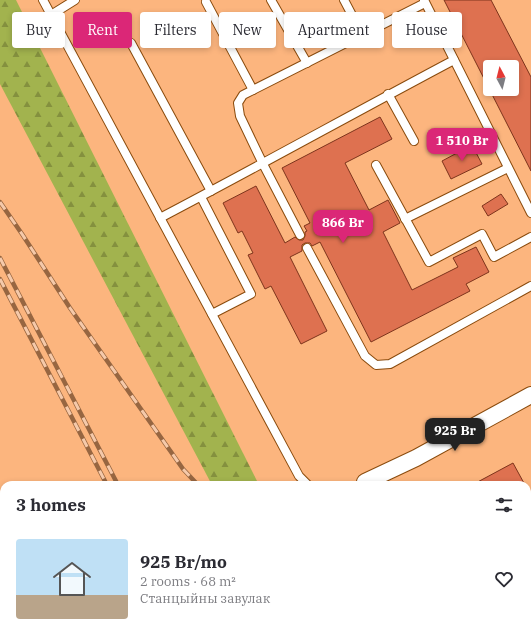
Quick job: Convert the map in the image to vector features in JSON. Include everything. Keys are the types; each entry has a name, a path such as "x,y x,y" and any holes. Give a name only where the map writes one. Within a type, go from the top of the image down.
{"street":[{"path":"369,481 416,458 531,395"}],"lane":[{"path":"43,0 49,12"},
{"path":"56,12 75,0"},
{"path":"271,0 307,62"},
{"path":"344,0 350,12"},
{"path":"384,22 425,1 531,214"},
{"path":"206,2 253,90"},
{"path":"65,41 299,476 304,481"},
{"path":"132,45 211,191"},
{"path":"300,235 240,116 238,103 243,95 334,48"},
{"path":"160,218 263,164 388,94 454,60"},
{"path":"388,94 414,141"},
{"path":"376,165 428,262 482,234 494,257 531,237"},
{"path":"405,219 508,168"},
{"path":"201,197 251,294 212,314"},
{"path":"307,248 365,356 376,365 390,364 531,286"}],"green space":[{"path":"0,0 16,0 22,12 12,12 12,48 40,48 257,481 210,481 0,84"}],"building":[{"path":"444,0 491,0 531,77 531,171 493,96 519,96 519,60 483,60 483,77 462,35 462,12 450,12"},
{"path":"380,117 392,139 345,163 369,210 388,200 400,223 383,232 412,290 458,267 453,258 476,247 489,272 466,284 470,291 371,342 320,242 312,246 310,243 305,243 302,245 302,251 290,257 327,331 301,344 271,286 265,289 248,255 253,253 242,231 238,233 223,203 256,186 285,243 295,237 299,240 303,240 305,232 307,231 304,226 310,223 282,168"},
{"path":"472,145 482,164 451,179 442,161"},
{"path":"501,194 508,204 488,216 482,206"},
{"path":"513,463 523,481 479,481"}],"railway":[{"path":"0,202 70,308 183,469 194,481"},
{"path":"0,258 116,481"},
{"path":"0,279 105,481"}]}
